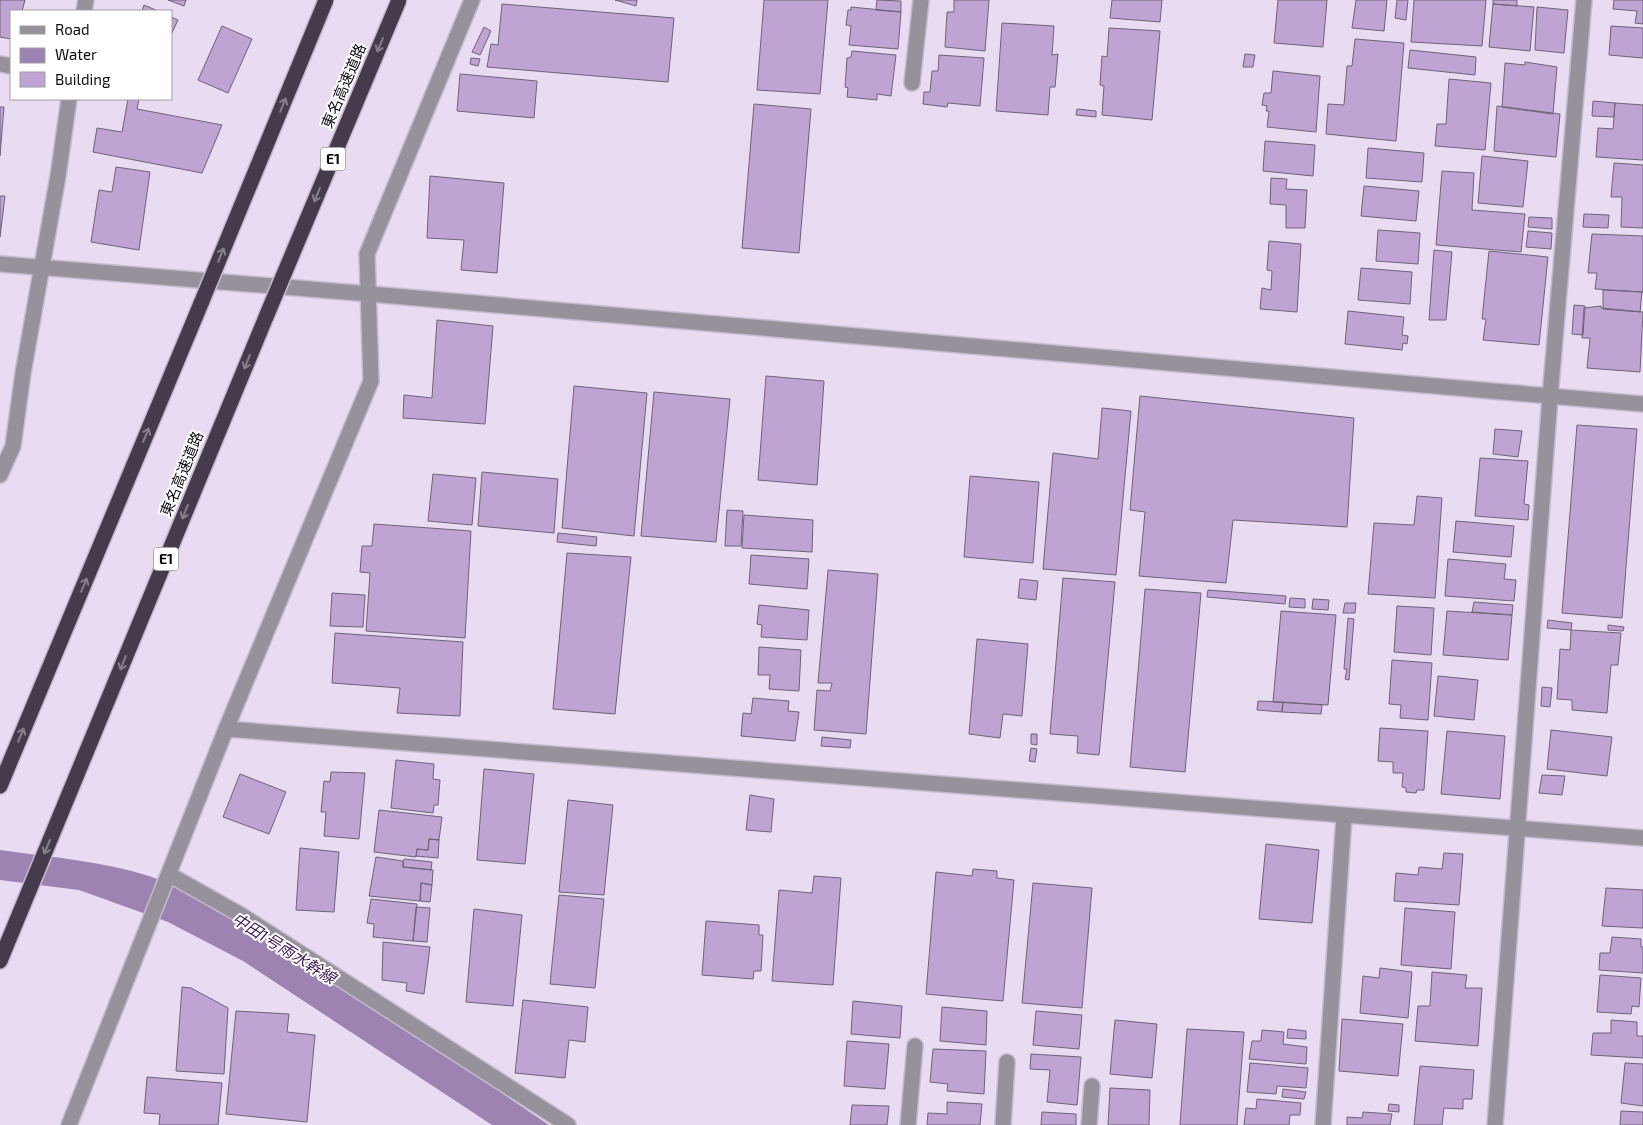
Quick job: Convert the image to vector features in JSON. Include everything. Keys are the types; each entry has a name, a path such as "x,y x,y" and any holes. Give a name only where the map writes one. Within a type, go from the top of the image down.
{"highway":[{"path":"1,783 326,0"},
{"name":"東名高速道路","path":"0,961 399,0"}],"street":[{"path":"69,1125 152,920 226,729 371,381 370,294 367,254 472,0"},
{"path":"912,83 921,0"},
{"path":"1495,1125 1550,397 1584,0"},
{"path":"0,475 13,446 23,373 69,100"},
{"path":"0,264 370,294 1643,404"},
{"path":"226,729 1643,838"},
{"path":"1323,1125 1344,816"},
{"path":"169,877 241,915 568,1125"},
{"path":"908,1125 915,1046"},
{"path":"1003,1125 1007,1062"},
{"path":"1089,1125 1092,1086"}],"water":[{"path":"0,850 75,860 131,871 169,884 209,903 335,982 549,1125 492,1125 243,961 168,922 79,890 0,880"}],"building":[{"path":"0,0 25,0 22,10 10,10 10,39 0,37"},
{"path":"168,0 186,0 184,6"},
{"path":"615,0 637,0 636,6"},
{"path":"764,0 828,0 820,94 757,90"},
{"path":"877,0 901,1 901,12 876,10"},
{"path":"954,0 989,0 985,51 945,47 947,12 954,12"},
{"path":"1112,0 1162,0 1160,22 1110,18"},
{"path":"1278,0 1327,0 1323,47 1274,43"},
{"path":"1356,0 1387,0 1384,31 1352,28"},
{"path":"1397,0 1408,0 1406,20 1395,18"},
{"path":"1414,0 1486,0 1482,46 1411,42"},
{"path":"1493,0 1517,0 1517,6 1493,4"},
{"path":"1614,0 1643,0 1643,24 1635,23 1637,11 1613,9"},
{"path":"502,4 674,18 668,82 487,67 491,44 498,45"},
{"path":"1493,4 1534,7 1530,51 1489,47"},
{"path":"144,5 156,10 142,10"},
{"path":"851,7 901,12 898,49 849,45 851,26 846,25 848,10 851,10"},
{"path":"1537,7 1568,10 1564,53 1535,50"},
{"path":"172,17 178,20 172,33"},
{"path":"1002,23 1054,26 1052,55 1058,54 1055,87 1050,87 1048,115 996,111"},
{"path":"222,26 252,39 228,93 198,80"},
{"path":"1611,26 1643,28 1643,58 1609,55"},
{"path":"484,27 491,31 480,55 472,52"},
{"path":"1109,28 1160,31 1152,120 1102,115 1104,86 1100,85 1102,56 1107,57"},
{"path":"1355,39 1404,43 1396,141 1326,134 1328,104 1344,105 1347,66 1352,66"},
{"path":"1410,50 1476,57 1475,75 1408,68"},
{"path":"852,51 896,55 891,96 877,94 877,100 847,97 848,88 845,87 847,58 851,57"},
{"path":"1245,54 1255,55 1253,67 1243,67"},
{"path":"939,55 984,58 980,106 948,103 947,107 923,104 924,92 930,92 932,71 938,71"},
{"path":"471,58 480,59 478,66 470,64"},
{"path":"1525,62 1557,67 1553,114 1502,107 1505,63 1525,65"},
{"path":"1273,71 1320,76 1316,132 1267,127 1269,111 1266,111 1267,106 1262,105 1264,93 1271,93"},
{"path":"460,74 537,81 534,118 457,111"},
{"path":"1449,79 1491,83 1485,150 1435,146 1437,124 1446,124"},
{"path":"128,100 139,100 137,109 222,125 202,173 93,152 97,128 122,132"},
{"path":"1593,101 1615,103 1614,117 1592,116"},
{"path":"1615,103 1643,105 1643,160 1596,157 1598,128 1613,129"},
{"path":"754,104 811,109 799,253 742,248"},
{"path":"1497,106 1560,114 1556,157 1494,151"},
{"path":"0,107 4,107 0,156"},
{"path":"1077,109 1096,111 1096,117 1076,115"},
{"path":"1265,141 1315,145 1313,176 1263,171"},
{"path":"1368,148 1424,153 1422,182 1366,178"},
{"path":"1482,156 1528,161 1523,207 1478,203"},
{"path":"1614,163 1643,165 1643,228 1621,227 1622,197 1611,197"},
{"path":"116,167 150,172 139,250 91,242 99,190 112,192"},
{"path":"1442,171 1474,173 1472,210 1525,214 1521,252 1436,245"},
{"path":"430,176 504,183 497,273 461,270 464,240 427,238"},
{"path":"1271,178 1287,179 1286,189 1307,190 1305,228 1286,228 1286,205 1270,204"},
{"path":"1364,186 1419,191 1416,221 1361,216"},
{"path":"0,196 5,196 0,237"},
{"path":"1584,214 1609,215 1608,228 1583,227"},
{"path":"1529,217 1552,218 1552,229 1528,227"},
{"path":"1378,230 1420,233 1418,264 1376,261"},
{"path":"1528,231 1552,233 1551,249 1526,247"},
{"path":"1592,234 1643,236 1643,292 1595,289 1597,273 1588,273"},
{"path":"1269,241 1301,244 1297,312 1260,309 1262,288 1271,290 1272,271 1267,270"},
{"path":"1434,250 1452,252 1446,320 1429,320"},
{"path":"1489,251 1548,257 1539,345 1483,340 1486,319 1482,319"},
{"path":"1361,268 1412,272 1410,304 1358,300"},
{"path":"1603,290 1642,292 1640,312 1603,309"},
{"path":"1574,305 1585,306 1583,335 1572,334"},
{"path":"1601,306 1601,308 1643,312 1640,372 1587,368 1590,338 1582,338 1584,308"},
{"path":"1348,311 1404,317 1402,335 1408,336 1407,344 1403,343 1402,350 1345,344"},
{"path":"437,320 493,326 485,424 403,418 404,395 432,398"},
{"path":"766,376 824,381 817,485 758,480"},
{"path":"574,386 647,393 634,536 562,528"},
{"path":"654,392 730,399 716,542 641,536"},
{"path":"1140,396 1354,418 1347,527 1233,520 1226,583 1139,576 1145,512 1130,510"},
{"path":"1102,408 1131,411 1116,575 1043,569 1053,453 1098,459"},
{"path":"1577,425 1637,429 1622,618 1562,613"},
{"path":"1495,429 1522,431 1518,457 1493,454"},
{"path":"1480,458 1528,461 1524,504 1529,505 1528,520 1475,516"},
{"path":"482,472 558,479 554,533 478,526"},
{"path":"433,474 476,478 472,525 428,521"},
{"path":"970,476 1039,482 1033,563 964,557"},
{"path":"1417,496 1442,498 1435,598 1368,594 1374,523 1414,525"},
{"path":"727,510 743,511 741,546 725,546"},
{"path":"744,515 813,520 812,552 742,548"},
{"path":"1456,521 1514,526 1511,557 1453,552"},
{"path":"374,524 471,531 465,638 366,631 370,573 360,572 362,546 372,546"},
{"path":"558,533 597,537 596,546 557,542"},
{"path":"567,553 631,557 615,714 553,709"},
{"path":"751,555 809,559 807,589 749,584"},
{"path":"1448,559 1506,564 1504,579 1516,580 1514,601 1445,596"},
{"path":"828,570 878,574 866,734 814,730 817,690 830,691 832,683 818,683"},
{"path":"1063,578 1115,582 1099,755 1077,753 1078,736 1050,734"},
{"path":"1020,579 1038,581 1036,600 1018,598"},
{"path":"1145,589 1201,593 1185,772 1130,767"},
{"path":"1208,590 1286,596 1285,604 1207,597"},
{"path":"332,593 365,595 363,627 330,626"},
{"path":"1290,598 1305,599 1305,608 1289,607"},
{"path":"1313,599 1329,600 1328,610 1312,609"},
{"path":"1474,602 1513,605 1512,615 1472,612"},
{"path":"1345,603 1356,603 1355,613 1343,613"},
{"path":"759,605 809,610 807,640 761,637 762,625 757,624"},
{"path":"1397,606 1434,608 1431,655 1394,652"},
{"path":"1281,611 1336,615 1328,705 1273,702"},
{"path":"1447,611 1512,615 1508,660 1443,655"},
{"path":"1348,618 1354,619 1349,680 1345,679 1347,669 1344,669"},
{"path":"1548,620 1572,623 1571,630 1547,628"},
{"path":"1608,625 1624,627 1623,631 1608,630"},
{"path":"1571,630 1621,633 1618,665 1611,665 1607,713 1572,710 1572,700 1557,699 1560,649 1570,650"},
{"path":"335,633 463,642 460,716 397,713 400,688 332,683"},
{"path":"977,639 1028,644 1022,716 1003,714 1000,738 969,734"},
{"path":"759,647 801,650 799,691 769,689 770,675 758,675"},
{"path":"1392,660 1432,663 1428,720 1400,718 1401,705 1389,704"},
{"path":"1438,676 1478,680 1474,720 1434,716"},
{"path":"1542,687 1552,688 1550,707 1541,706"},
{"path":"753,698 789,701 788,711 799,712 795,741 741,736 743,713 751,714"},
{"path":"1258,701 1283,702 1282,712 1257,710"},
{"path":"1283,702 1322,705 1321,714 1282,712"},
{"path":"1380,728 1428,731 1424,790 1417,790 1416,793 1406,792 1406,788 1402,787 1403,773 1393,773 1393,762 1378,761"},
{"path":"1551,730 1612,737 1607,776 1547,769"},
{"path":"1447,731 1505,736 1500,799 1441,794"},
{"path":"1031,734 1037,734 1037,745 1031,744"},
{"path":"822,737 851,740 850,748 821,746"},
{"path":"1031,748 1037,749 1035,762 1029,761"},
{"path":"396,760 434,764 433,779 440,780 438,805 434,805 433,813 391,808"},
{"path":"484,769 534,774 525,864 477,860"},
{"path":"331,772 365,773 359,839 324,836 326,812 321,812 324,781 330,782"},
{"path":"240,774 286,792 269,834 223,817"},
{"path":"1542,775 1565,776 1562,795 1539,793"},
{"path":"750,795 774,799 771,832 746,830"},
{"path":"568,800 613,805 604,895 559,892"},
{"path":"379,810 442,817 439,840 429,839 428,850 417,849 416,857 374,852"},
{"path":"429,839 439,840 438,858 416,856 417,849 428,850"},
{"path":"1266,844 1319,850 1312,923 1259,919"},
{"path":"300,848 339,852 334,912 296,910"},
{"path":"1444,853 1463,854 1459,905 1394,901 1396,873 1418,875 1419,867 1442,869"},
{"path":"376,857 403,861 403,867 433,870 432,885 421,883 420,901 369,896"},
{"path":"404,859 432,862 431,870 403,867"},
{"path":"973,869 997,871 997,878 1014,880 1003,1001 926,994 936,872 972,876"},
{"path":"814,876 841,878 833,985 772,981 779,890 812,893"},
{"path":"421,883 432,885 430,902 420,901"},
{"path":"1033,883 1092,888 1082,1008 1022,1003"},
{"path":"1606,888 1643,890 1643,928 1602,926"},
{"path":"559,895 604,899 595,988 550,984"},
{"path":"371,899 417,904 413,941 373,937 374,924 367,923"},
{"path":"416,907 430,908 427,942 413,941"},
{"path":"1405,908 1455,912 1451,969 1401,965"},
{"path":"474,909 522,915 513,1006 466,1002"},
{"path":"706,921 759,925 759,935 763,935 761,971 754,971 753,979 702,975"},
{"path":"1612,937 1641,939 1641,947 1643,947 1643,973 1599,970 1600,953 1610,953"},
{"path":"383,942 430,947 424,994 406,991 407,983 382,980"},
{"path":"1380,968 1412,972 1408,1018 1360,1013 1363,976 1379,978"},
{"path":"1432,972 1467,975 1465,988 1482,988 1478,1046 1415,1041 1418,1006 1430,1006"},
{"path":"1600,975 1641,978 1639,1007 1632,1006 1631,1014 1597,1012"},
{"path":"182,987 191,988 228,1008 224,1074 176,1071"},
{"path":"523,1000 588,1007 585,1042 569,1040 565,1078 515,1073"},
{"path":"853,1001 902,1006 900,1038 851,1034"},
{"path":"942,1007 987,1011 986,1045 940,1041"},
{"path":"236,1011 289,1014 287,1032 315,1035 307,1122 226,1114"},
{"path":"1036,1011 1082,1015 1079,1049 1033,1045"},
{"path":"1342,1019 1403,1024 1398,1076 1339,1071"},
{"path":"1115,1020 1157,1024 1152,1078 1110,1074"},
{"path":"1611,1020 1637,1022 1637,1036 1643,1036 1643,1058 1591,1055 1593,1033 1611,1033"},
{"path":"1187,1029 1244,1032 1237,1125 1180,1125"},
{"path":"1288,1029 1306,1031 1306,1039 1287,1038"},
{"path":"1262,1030 1284,1032 1283,1044 1307,1047 1306,1064 1249,1059 1252,1041 1261,1041"},
{"path":"847,1041 889,1044 885,1089 844,1086"},
{"path":"933,1049 986,1051 984,1094 947,1091 948,1084 930,1082"},
{"path":"1031,1054 1081,1057 1077,1105 1047,1102 1050,1070 1030,1069"},
{"path":"1250,1063 1308,1068 1306,1088 1277,1086 1276,1094 1247,1092"},
{"path":"1625,1063 1643,1064 1643,1106 1621,1103"},
{"path":"1420,1066 1474,1070 1472,1099 1463,1099 1463,1109 1444,1108 1442,1125 1414,1125"},
{"path":"147,1077 222,1083 218,1125 159,1125 160,1114 144,1113"},
{"path":"1110,1088 1150,1090 1149,1125 1108,1125"},
{"path":"1283,1089 1306,1092 1304,1099 1282,1097"},
{"path":"1257,1099 1301,1103 1300,1115 1290,1115 1289,1125 1244,1125 1246,1108 1256,1109"},
{"path":"947,1102 982,1104 980,1125 927,1125 928,1113 947,1114"},
{"path":"1389,1104 1399,1105 1399,1112 1388,1111"},
{"path":"852,1105 889,1106 887,1125 850,1125"},
{"path":"1621,1111 1643,1112 1643,1125 1620,1125"},
{"path":"1042,1112 1076,1114 1076,1125 1041,1125"},
{"path":"1363,1112 1392,1114 1390,1125 1347,1125 1347,1117 1362,1118"}],"water label":[{"name":"中田1号雨水幹線","path":"284,948"}]}
